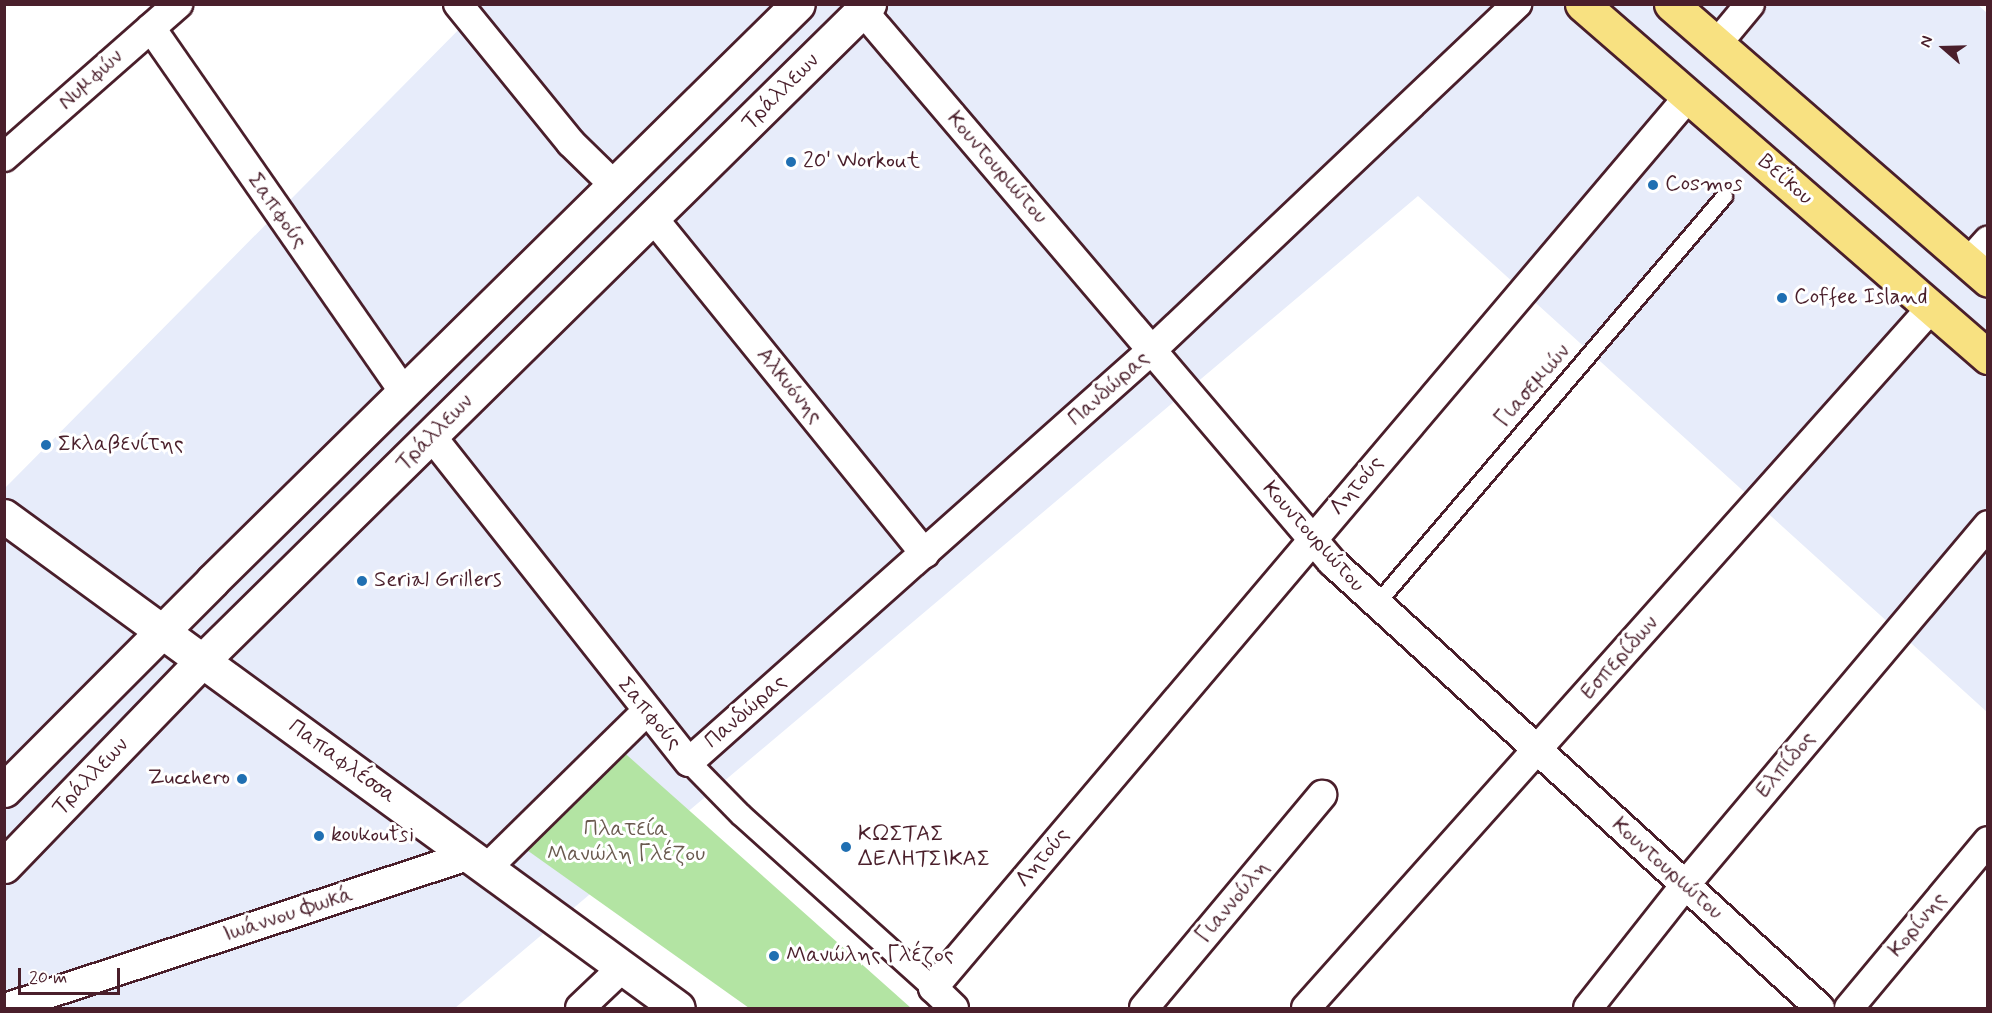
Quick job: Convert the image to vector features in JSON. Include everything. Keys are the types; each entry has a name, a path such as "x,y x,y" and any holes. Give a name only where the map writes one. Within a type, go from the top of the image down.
{"main road":[{"name":"Βεΐκου","path":"1582,4 1988,357"},
{"path":"1671,4 1716,45 1981,261"}],"street":[{"name":"Νυμφών","path":"4,157 178,4"},
{"path":"458,4 571,142 613,184"},
{"path":"4,790 613,184 798,4"},
{"name":"Πανδώρας","path":"689,762 1153,349 1518,4"},
{"path":"1716,45 1750,4"},
{"name":"Κουντουριώτου","path":"866,8 1312,540 1375,605 1536,752 1686,884 1820,1008"},
{"name":"Τράλλεων","path":"4,866 203,660 866,8"},
{"name":"Σαπφούς","path":"151,28 405,393"},
{"name":"Λητούς","path":"933,988 1689,96"},
{"name":"Αλκυόνης","path":"653,218 925,554"},
{"name":"Εσπερίδων","path":"1306,1008 1932,307"},
{"name":"Σαπφούς","path":"432,436 646,712 689,762 740,814 954,1008"},
{"name":"Παπαφλέσσα","path":"4,516 164,630 678,1008"},
{"name":"Ελπίδος","path":"1588,1008 1686,884 1988,525"},
{"path":"478,862 646,712"},
{"name":"Γιαννούλη","path":"1144,1008 1322,795"},
{"name":"Κορίνης","path":"1849,1008 1988,841"},
{"name":"Ιωάννου Φωκά","path":"4,1008 478,862"},
{"path":"580,1008 622,968"}],"lane":[{"name":"Γιασεμιών","path":"1375,605 1724,196"}],"shaded area":[{"path":"1977,4 1987,13 1987,712 1418,196 455,1008 5,1008 5,488 483,5"}],"green space":[{"name":"Πλατεία Μανώλη Γλέζου","path":"619,748 911,1008 749,1008 524,848"}],"place":[{"name":"20' Workout","path":"791,162"},
{"name":"Cosmos","path":"1653,185"},
{"name":"Coffee Island","path":"1782,298"},
{"name":"Σκλαβενίτης","path":"46,445"},
{"name":"Serial Grillers","path":"362,581"},
{"name":"Zucchero","path":"242,779"},
{"name":"koukoutsi","path":"319,836"},
{"name":"ΚΩΣΤΑΣ ΔΕΛΗΤΣΙΚΑΣ","path":"846,847"},
{"name":"Μανώλης Γλέζος","path":"774,956"}]}
